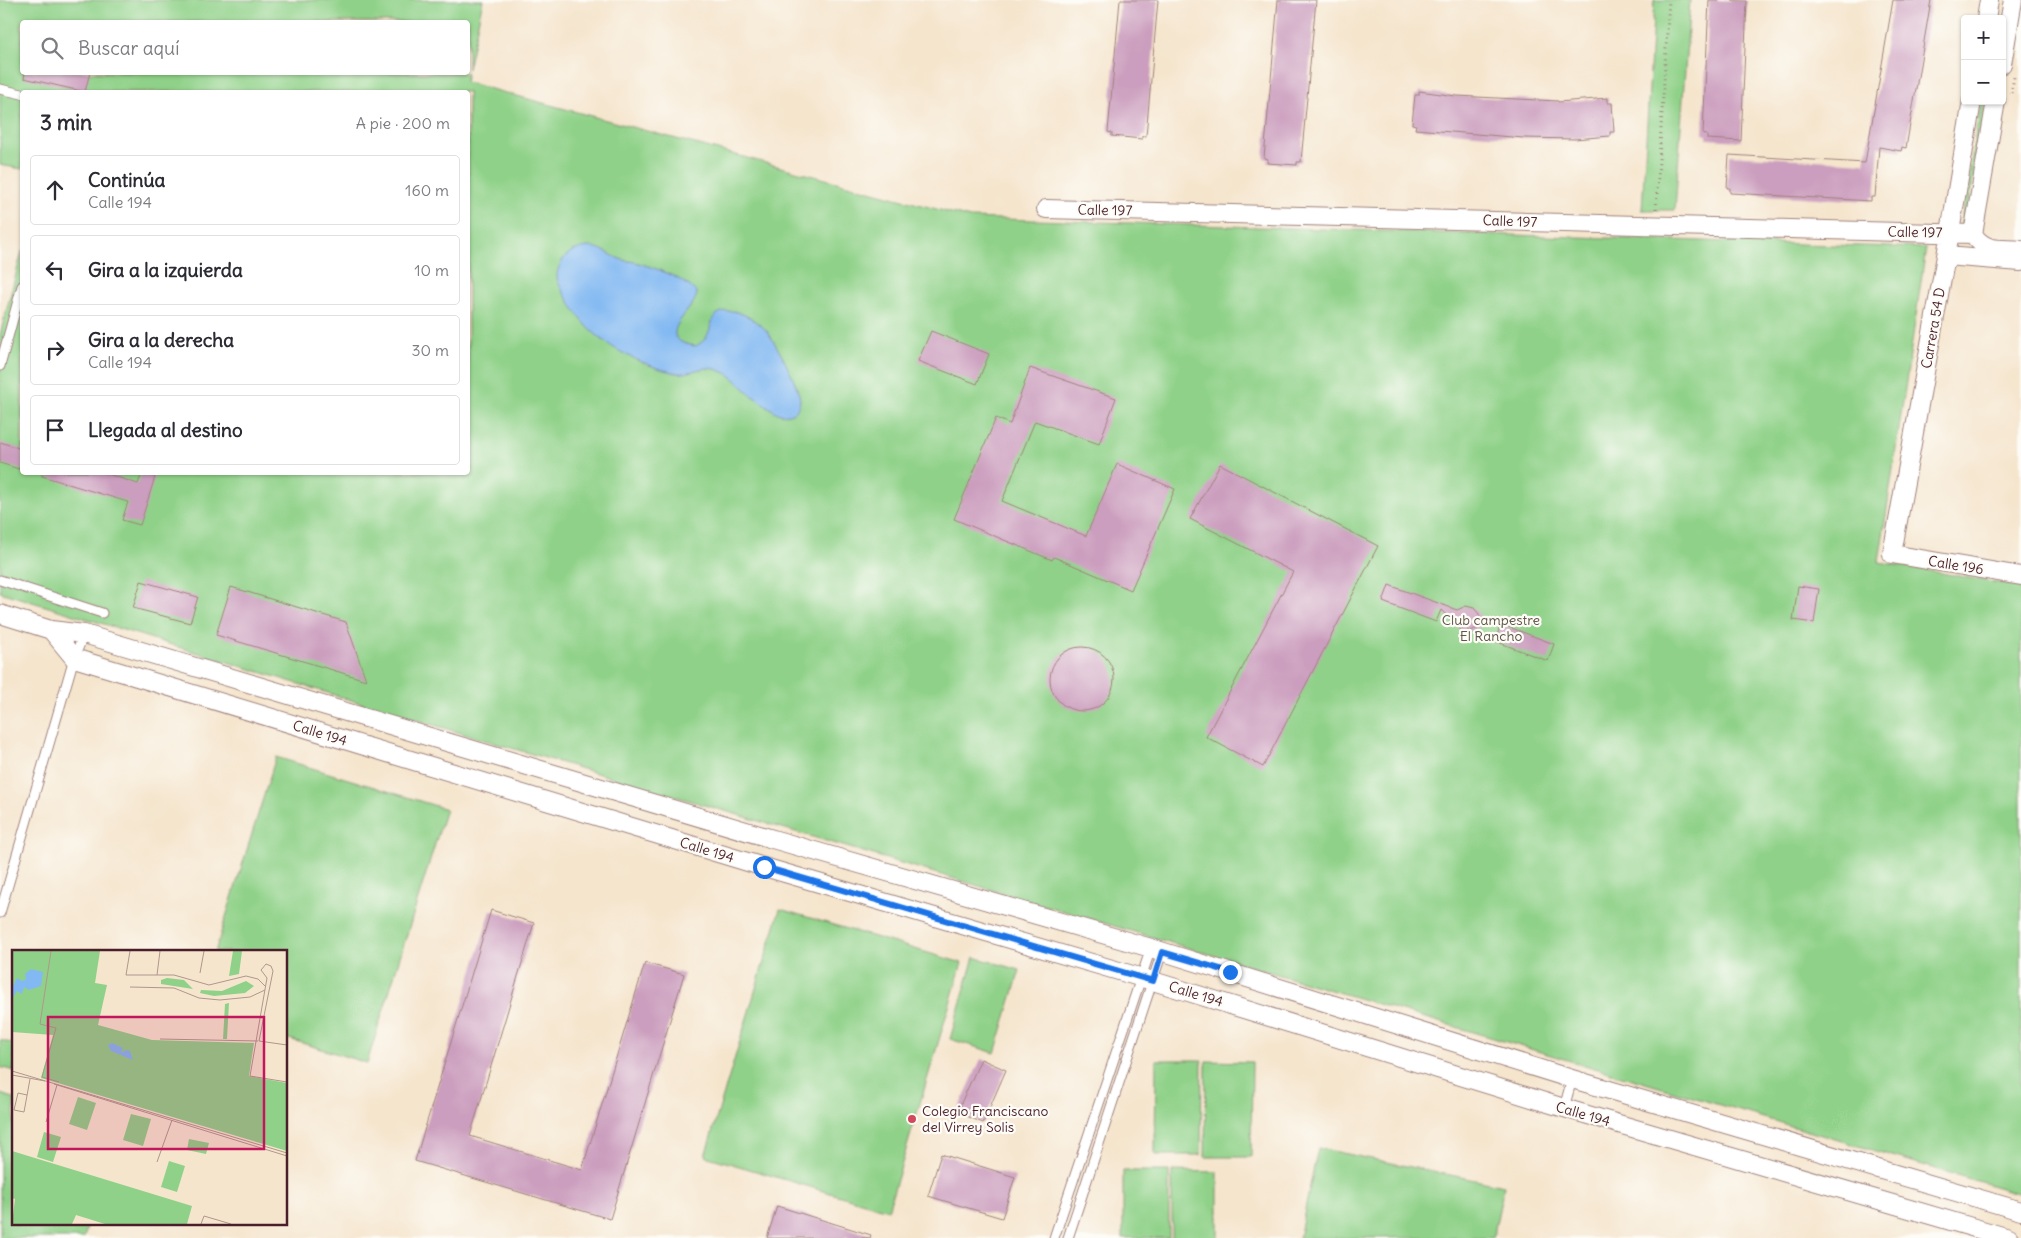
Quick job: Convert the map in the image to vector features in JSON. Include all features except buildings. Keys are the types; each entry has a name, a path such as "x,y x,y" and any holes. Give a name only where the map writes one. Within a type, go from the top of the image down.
{"street":[{"path":"1987,15 1989,0"},
{"path":"2003,60 2013,0"},
{"name":"Carrera 54 D","path":"1892,554 1971,105"},
{"path":"1979,241 1996,105"},
{"name":"Calle 197","path":"1046,209 1950,233 2021,250"},
{"name":"Calle 197","path":"1946,256 2021,262"},
{"name":"Calle 196","path":"1892,554 2021,576"},
{"name":"Calle 194","path":"0,614 51,630 84,634 776,840 1157,950 1572,1080 2021,1211"},
{"path":"51,630 74,658"},
{"name":"Calle 194","path":"74,658 735,859 1147,979 1564,1108 2009,1238"}],"lane":[{"path":"0,89 20,94"},
{"path":"0,366 20,293"},
{"path":"0,580 102,613"},
{"path":"0,912 74,658 84,634"},
{"path":"1054,1238 1157,950"},
{"path":"1068,1238 1147,979"},
{"path":"1564,1108 1572,1080"}],"path":[{"path":"1655,216 1669,0"}],"green space":[{"name":"Club campestre El Rancho","path":"0,0 483,0 470,60 470,20 20,20 20,75 467,75 465,82 970,218 1926,248 1879,562 2021,587 2021,1194 383,710 0,592 0,335 20,259 20,475 470,475 470,90 20,90 20,169 0,165"},
{"path":"1654,0 1690,0 1675,210 1642,210"},
{"path":"1980,105 1985,105 1966,223 1961,224"},
{"path":"276,757 446,809 367,1063 288,1039 288,950 216,950"},
{"path":"780,909 962,963 888,1210 705,1156"},
{"path":"974,957 1020,970 995,1053 950,1039"},
{"path":"0,1040 12,1043 12,1070 0,1067"},
{"path":"1156,1060 1202,1060 1201,1155 1155,1155"},
{"path":"1206,1061 1252,1062 1251,1157 1205,1157"},
{"path":"0,1094 12,1097 12,1226 87,1226 84,1238 0,1238"},
{"path":"1318,1148 1504,1186 1493,1238 1299,1238"},
{"path":"1123,1171 1169,1171 1169,1238 1123,1238"},
{"path":"1172,1171 1218,1172 1218,1238 1172,1238"}],"water":[{"path":"598,248 622,260 635,262 668,274 684,282 697,293 695,300 675,330 676,337 682,342 696,346 702,342 708,334 715,317 723,312 738,312 761,326 768,333 779,351 796,385 800,400 796,411 785,415 776,412 754,397 731,376 721,371 708,368 677,373 665,370 640,362 606,342 587,326 575,311 557,278 561,262 567,255 578,249"}],"place":[{"name":"Colegio Franciscano del Virrey Solis","path":"912,1119"}],"route":[{"path":"764,867 1153,981 1162,952 1230,972"}]}
